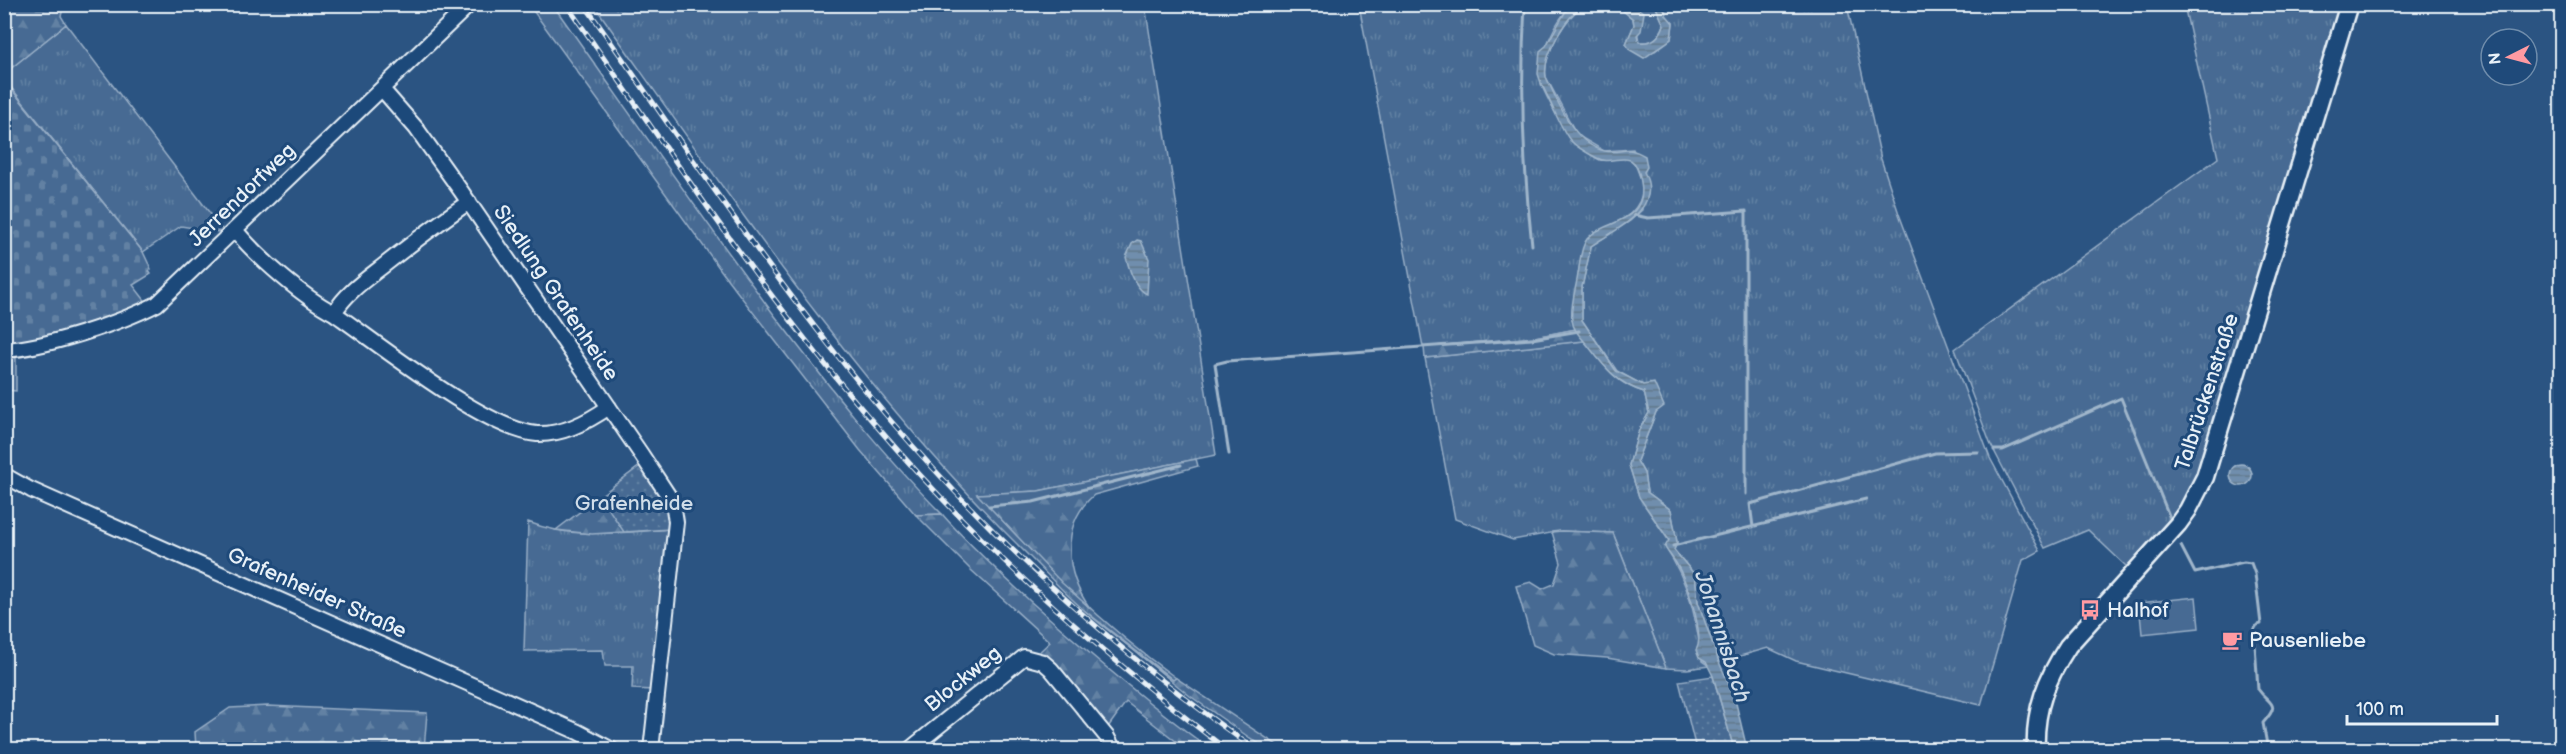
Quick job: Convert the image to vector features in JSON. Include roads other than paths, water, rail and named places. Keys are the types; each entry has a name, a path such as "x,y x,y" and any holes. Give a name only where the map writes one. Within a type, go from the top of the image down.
{"main road":[{"name":"Talbrückenstraße","path":"2036,750 2036,726 2041,694 2053,668 2068,646 2178,524 2205,477 2349,4"}],"street":[{"name":"Jerrendorfweg","path":"4,350 24,348 90,330 157,304 236,231 470,4"},
{"name":"Siedlung Grafenheide","path":"382,89 416,128 469,202 668,495 675,515 651,750"},
{"name":"Siedlung Grafenheide","path":"334,313 343,300 364,281 469,202"},
{"name":"Siedlung Grafenheide","path":"236,231 276,270 322,307 435,384 494,420 512,428 536,434 559,431 609,408"},
{"name":"Grafenheider Straße","path":"4,475 31,490 532,712 612,750"},
{"name":"Blockweg","path":"909,750 1024,657 1043,662 1051,669 1107,737 1114,750"}],"waterway":[{"path":"1525,4 1523,125 1532,245"},
{"path":"1634,215 1648,218 1746,211 1746,494"},
{"path":"1229,454 1215,364 1227,361 1532,339 1579,331"},
{"path":"1994,450 2003,450 2121,398 2170,518"},
{"path":"1753,527 1750,504 1935,453 1978,452"},
{"path":"989,506 1033,502 1181,465"},
{"path":"1673,546 1866,499"},
{"path":"2181,546 2195,573 2244,562 2251,563 2255,574 2261,624 2257,625 2254,630 2258,689 2273,707 2263,723 2268,750"}],"railway":[{"path":"566,4 756,275 796,328 880,430 960,517 1045,599 1134,676 1227,750"},
{"path":"584,4 771,269 850,371 932,467 974,512 1063,597 1157,676 1256,750"}],"place":[{"name":"Halhof","path":"2090,610"},
{"name":"Pausenliebe","path":"2232,640"}],"park label":[{"name":"Grafenheide","path":"634,503"}],"water label":[{"name":"Johannisbach","path":"1722,637"}]}
